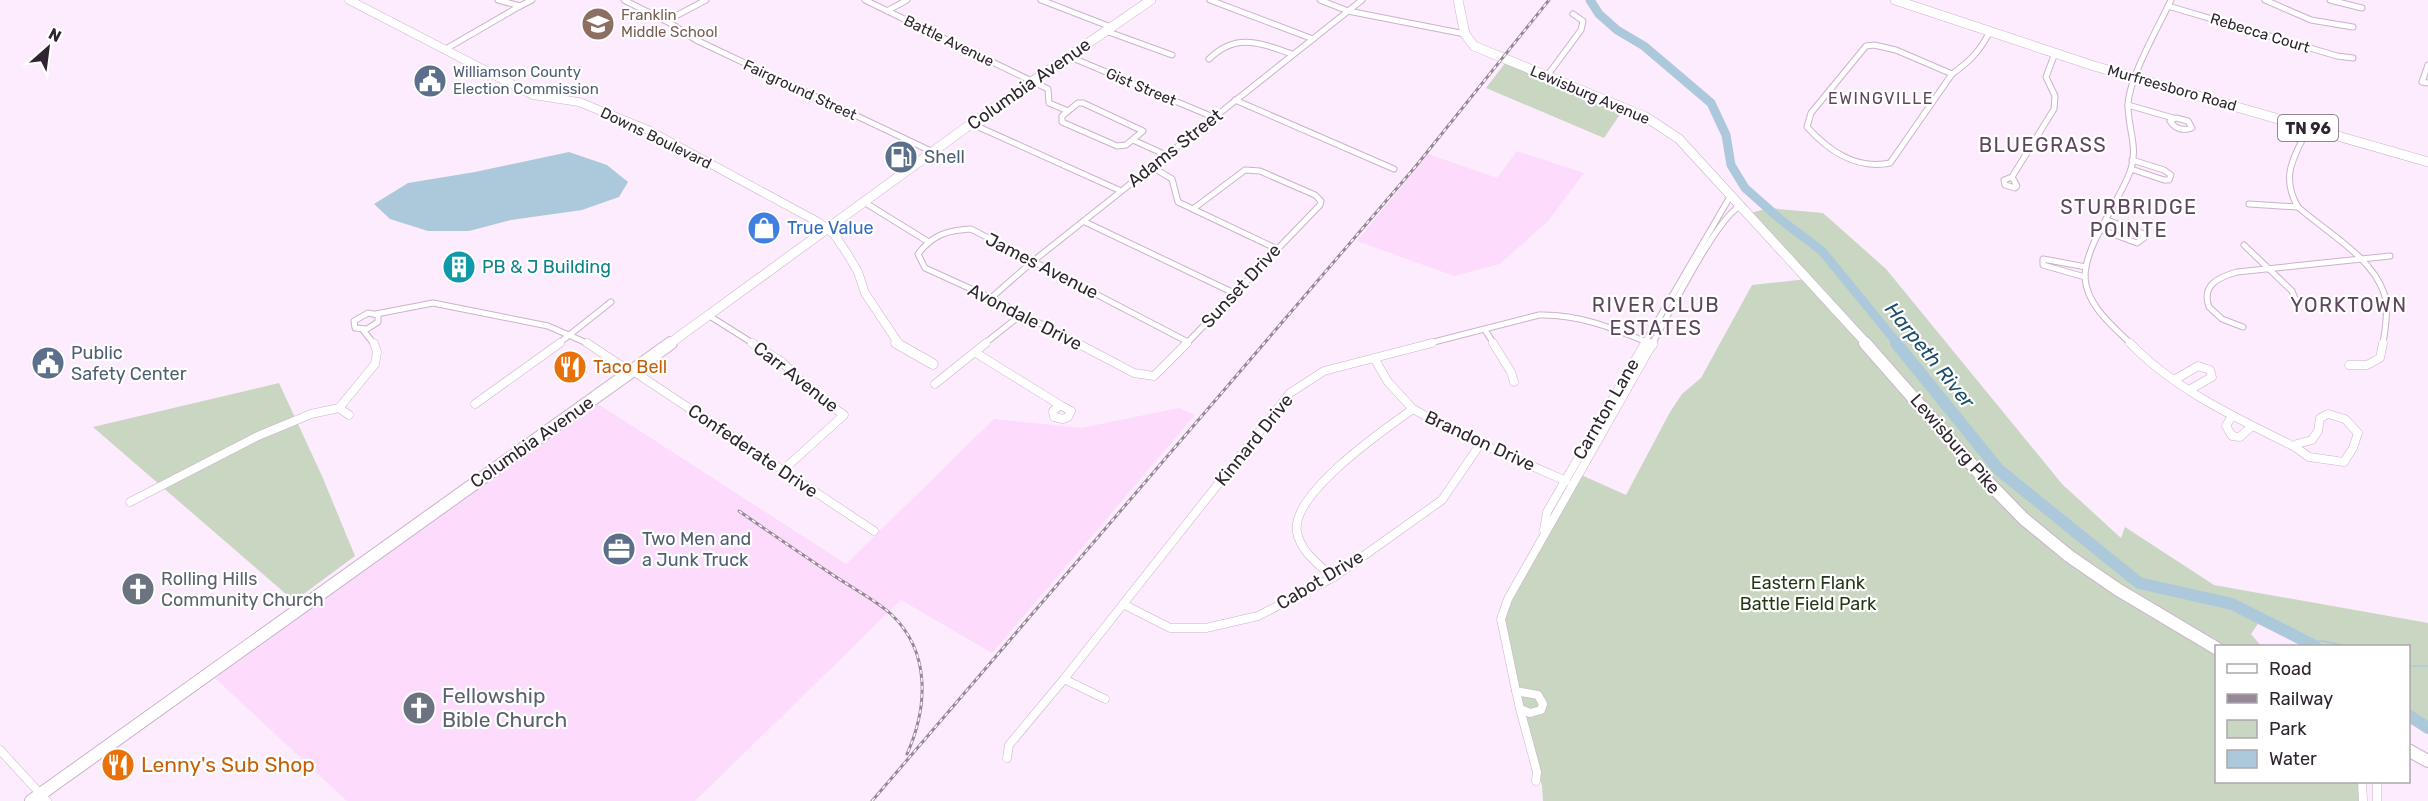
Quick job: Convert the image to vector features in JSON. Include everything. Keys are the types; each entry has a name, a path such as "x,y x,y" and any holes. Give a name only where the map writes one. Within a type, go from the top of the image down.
{"main road":[{"name":"Columbia Avenue","path":"39,799 933,152 1151,0"},
{"path":"1458,0 1465,34"},
{"name":"Murfreesboro Road","path":"1896,0 1989,33 2135,78 2428,162"},
{"name":"Lewisburg Avenue","path":"1465,34 1474,46 1646,117 1665,128 1679,139 1731,195"},
{"name":"Lewisburg Pike","path":"1731,195 1920,403 1974,469 2024,519 2073,558 2121,591 2176,626 2215,647"},
{"path":"2410,751 2428,761"}],"street":[{"name":"Downs Boulevard","path":"349,0 532,95 579,102 648,130 828,229"},
{"path":"498,0 520,6"},
{"path":"444,50 532,0"},
{"path":"624,0 670,23 670,19 706,0"},
{"name":"Battle Avenue","path":"865,0 1033,81"},
{"path":"888,11 907,0"},
{"path":"1041,0 1172,55"},
{"path":"1210,0 1221,2 1313,39"},
{"path":"1320,0 1348,11 1465,34"},
{"name":"Adams Street","path":"991,298 1032,262 1362,0"},
{"name":"Murfreesboro Road","path":"1907,0 1918,8"},
{"path":"2265,0 2311,20 2353,27"},
{"path":"2330,0 2361,8"},
{"path":"2169,3 2135,78 2128,105 2134,146 2131,169 2092,249 2085,277 2089,295 2099,311 2146,360 2232,416 2295,447 2309,457 2344,462 2353,448 2358,433 2345,419 2328,414 2320,418 2318,431 2312,440 2297,444 2295,447"},
{"name":"Rebecca Court","path":"2169,3 2337,56 2353,58"},
{"path":"1547,76 1581,30 1583,21 1574,14"},
{"name":"Fairground Street","path":"670,23 696,40 933,152"},
{"path":"1952,74 1887,47 1872,44 1866,46 1810,113 1807,127 1819,141 1856,162 1876,167 1890,163 1952,74 1970,61 1982,47 1989,33"},
{"path":"1209,59 1219,48 1232,41 1258,43 1292,54"},
{"path":"2012,177 2054,109 2055,96 2046,77 2055,53"},
{"name":"Gist Street","path":"1068,56 1213,117"},
{"path":"2428,65 2422,82 2428,83"},
{"path":"1033,81 1048,90 1049,104 1068,111"},
{"path":"1235,100 1394,169"},
{"path":"1078,104 1083,104 1142,129 1143,131 1133,140 1126,145 1117,146 1062,122 1062,116 1078,104"},
{"path":"2128,105 2173,118"},
{"path":"972,124 1121,191"},
{"path":"2308,128 2292,162 2287,179 2290,196 2298,207 2376,279 2386,301 2380,358 2375,363 2349,365"},
{"path":"1133,140 1166,155"},
{"path":"2131,169 2164,180 2169,180 2171,175 2164,170 2132,160"},
{"path":"1152,166 1168,174 1178,185 1178,202 1275,248"},
{"name":"Sunset Drive","path":"1154,376 1190,342 1275,248 1320,205 1321,201 1315,195 1260,171 1245,170 1193,209"},
{"name":"Carnton Lane","path":"1536,781 1537,772 1520,710 1500,619 1508,599 1544,532 1574,484 1731,195"},
{"path":"864,202 927,241"},
{"path":"2249,204 2298,207"},
{"name":"Carnton Lane","path":"1544,532 1547,512 1564,480 1721,224 1731,211 1740,206"},
{"path":"2102,230 2137,243 2144,238 2142,233 2107,220"},
{"path":"1085,222 1234,294"},
{"path":"828,229 834,234 853,264 865,293 896,343 933,364"},
{"name":"James Avenue","path":"927,241 947,230 971,229 1190,342"},
{"name":"Avondale Drive","path":"927,241 918,254 925,268 991,298 1134,373 1154,376"},
{"path":"2244,245 2292,291 2296,300"},
{"path":"2242,327 2225,320 2212,311 2206,302 2206,294 2212,283 2219,278 2237,272 2390,256"},
{"path":"2085,277 2051,269 2043,265 2043,259 2086,267"},
{"path":"475,404 571,335 611,302"},
{"name":"Confederate Drive","path":"376,314 433,303 548,326 571,335 632,372 874,531"},
{"name":"Confederate Drive","path":"363,330 394,311"},
{"path":"129,502 258,436 311,414 339,408 375,364 377,352 372,339 363,330 356,328 354,321 364,315 376,314 380,317 372,339"},
{"path":"935,384 1022,314"},
{"name":"Kinnard Drive","path":"1007,758 1009,745 1064,679 1290,393 1324,371 1539,315 1554,314 1600,322 1649,343"},
{"name":"Carr Avenue","path":"708,315 782,362 814,394 844,415 783,470"},
{"path":"1485,330 1512,372 1514,382"},
{"path":"976,352 1060,405"},
{"name":"Brandon Drive","path":"1374,358 1388,382 1413,409 1481,443 1574,484"},
{"path":"2174,380 2198,366 2210,370 2212,376 2189,390"},
{"path":"339,408 349,415"},
{"path":"1334,577 1314,563 1297,533 1298,517 1307,500 1360,447 1413,409"},
{"path":"2232,416 2226,426 2232,436 2240,437 2252,426"},
{"name":"Cabot Drive","path":"1123,604 1170,628 1206,628 1258,616 1334,577 1442,500 1481,443"},
{"path":"1064,679 1105,699"},
{"path":"1516,691 1538,695 1543,704 1541,710 1536,713 1520,710"},
{"path":"0,750 39,799"},
{"path":"2362,783 2363,801"},
{"path":"2377,783 2377,801"}],"shaded area":[{"path":"1517,151 1584,173 1548,221 1500,264 1454,276 1357,241 1428,154 1497,178"},
{"path":"595,402 846,564 994,419 1081,428 1179,408 1195,415 992,653 901,600 695,801 347,801 215,678"}],"green space":[{"path":"1506,62 1623,110 1604,138 1486,88"},
{"name":"Eastern Flank Battle Field Park","path":"1768,208 1823,213 1886,269 2062,484 2121,538 2125,527 2214,585 2428,623 2428,728 2410,716 2410,645 2313,645 2262,618 2251,634 2260,645 2215,645 2215,783 2360,783 2360,801 1543,801 1542,785 1501,619 1579,474 1626,495 1670,412 1682,394 1701,378 1752,285 1807,279 1748,214"},
{"path":"279,383 322,476 355,556 294,601 93,427"}],"water":[{"path":"569,152 607,165 628,182 619,197 582,210 511,220 469,231 428,231 390,219 374,204 408,183 475,172"}],"waterway":[{"name":"Harpeth River","path":"1590,0 1599,14 1617,30 1644,46 1711,103 1726,135 1731,165 1745,188 1781,220 1822,251 1898,344"},
{"name":"Harpeth River","path":"1896,343 1999,470 2139,583 2232,604 2313,645"},
{"path":"2309,642 2323,641 2342,645"},
{"path":"2410,666 2428,666"},
{"name":"Harpeth River","path":"2410,716 2428,728"}],"railway":[{"path":"872,801 1416,166 1549,0"},
{"path":"739,511 877,603 904,629 913,645 922,681 919,718 907,754"}],"place":[{"name":"Franklin Middle School","path":"598,24"},
{"name":"Williamson County Election Commission","path":"430,81"},
{"name":"Shell","path":"901,157"},
{"name":"True Value","path":"764,228"},
{"name":"PB & J Building","path":"459,267"},
{"name":"Public Safety Center","path":"48,363"},
{"name":"Taco Bell","path":"570,367"},
{"name":"Two Men and a Junk Truck","path":"619,549"},
{"name":"Rolling Hills Community Church","path":"138,589"},
{"name":"Fellowship Bible Church","path":"419,708"},
{"name":"Lenny's Sub Shop","path":"118,765"}],"district":[{"name":"EWINGVILLE","path":"1881,98"},
{"name":"BLUEGRASS","path":"2043,145"},
{"name":"STURBRIDGE POINTE","path":"2129,218"},
{"name":"YORKTOWN","path":"2349,305"},
{"name":"RIVER CLUB ESTATES","path":"1656,316"}]}
